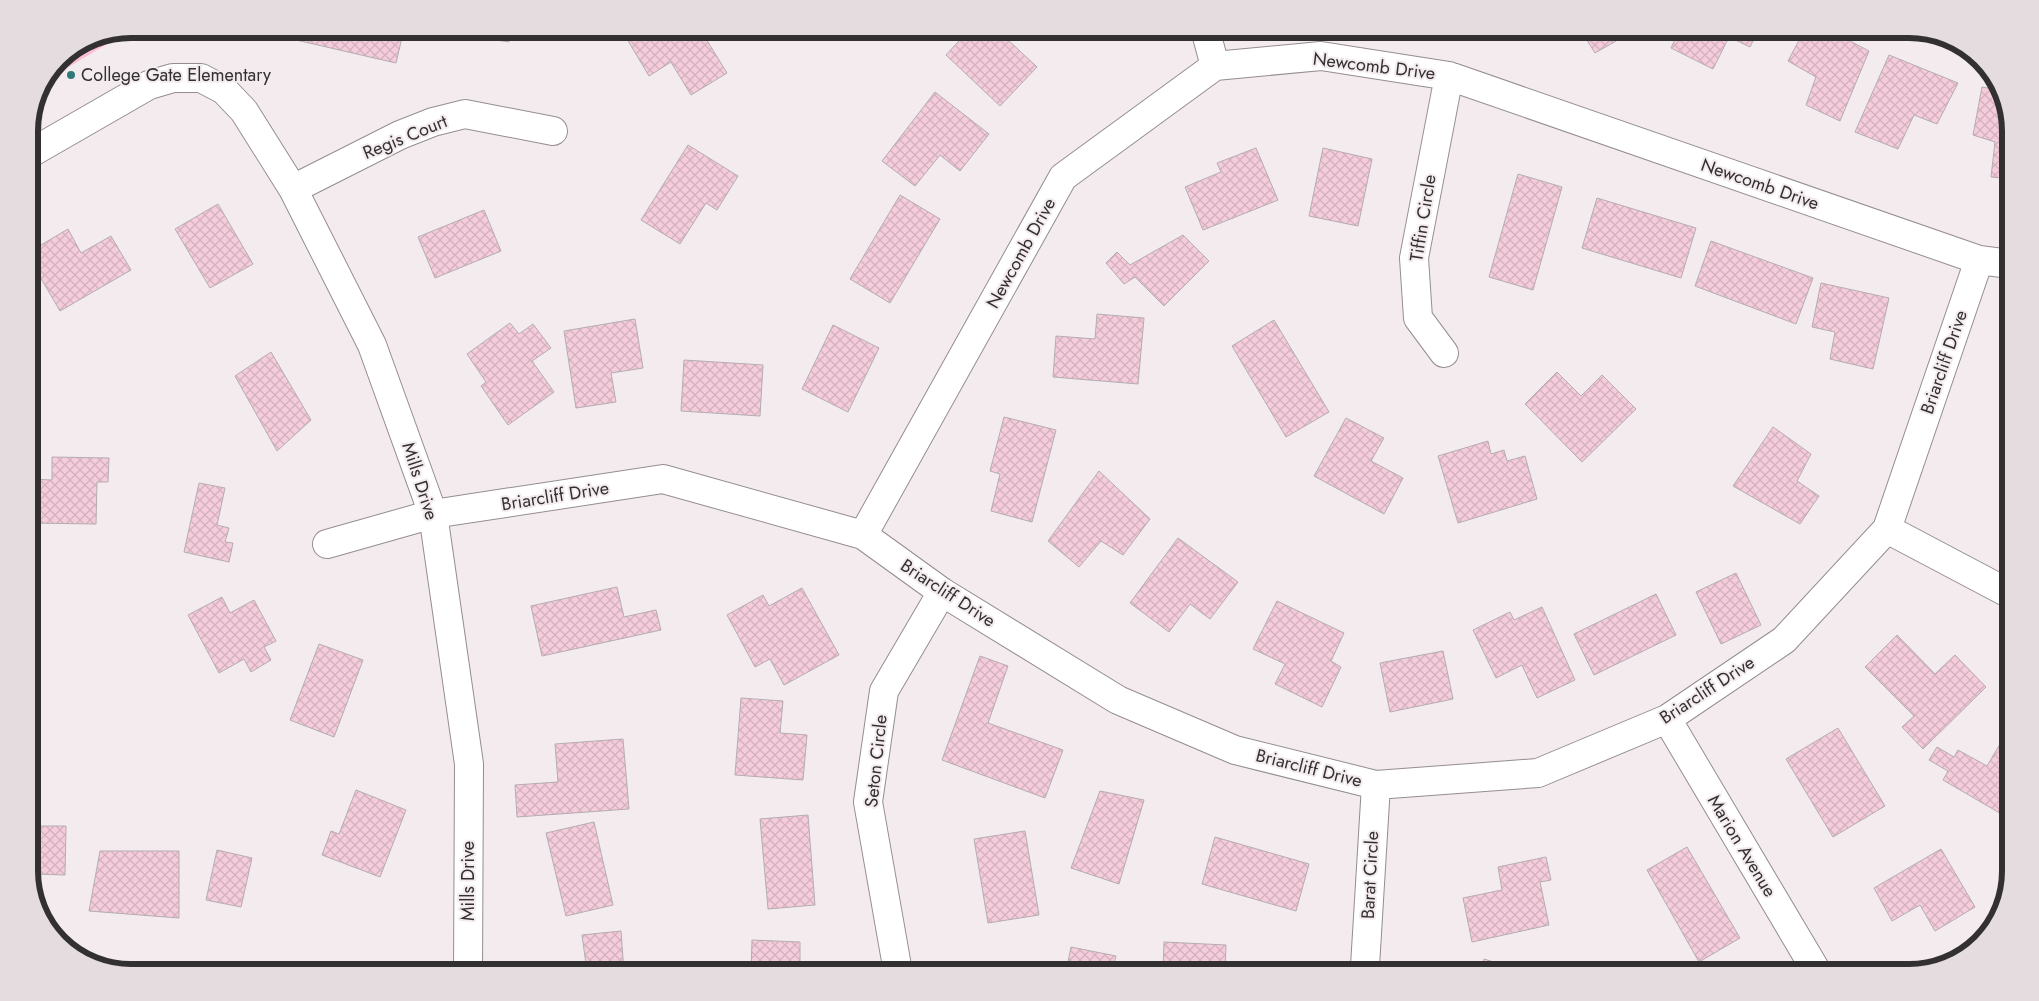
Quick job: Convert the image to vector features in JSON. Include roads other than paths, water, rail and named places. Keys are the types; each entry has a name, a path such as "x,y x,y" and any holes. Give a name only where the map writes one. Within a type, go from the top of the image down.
{"street":[{"path":"1207,38 1214,66"},
{"name":"Newcomb Drive","path":"863,535 1063,177 1214,66 1321,56 1448,76 1979,260 2001,263"},
{"name":"Tiffin Circle","path":"1444,353 1418,318 1414,258 1448,76"},
{"name":"Mills Drive","path":"38,149 149,85 173,78 201,78 224,90 244,111 293,189 372,345 433,514 469,764 468,964"},
{"name":"Regis Court","path":"293,189 400,135 433,122 465,114 553,131"},
{"name":"Briarcliff Drive","path":"327,544 433,514 663,479 863,535 942,592 1118,700 1235,750 1376,785 1538,773 1667,719 1784,640 1887,529 1979,260"},
{"path":"1887,529 2002,590"},
{"name":"Seton Circle","path":"897,964 868,802 884,691 942,592"},
{"name":"Marion Avenue","path":"1667,719 1812,964"},
{"name":"Barat Circle","path":"1365,964 1376,785"}],"place":[{"name":"College Gate Elementary","path":"71,75"}]}
